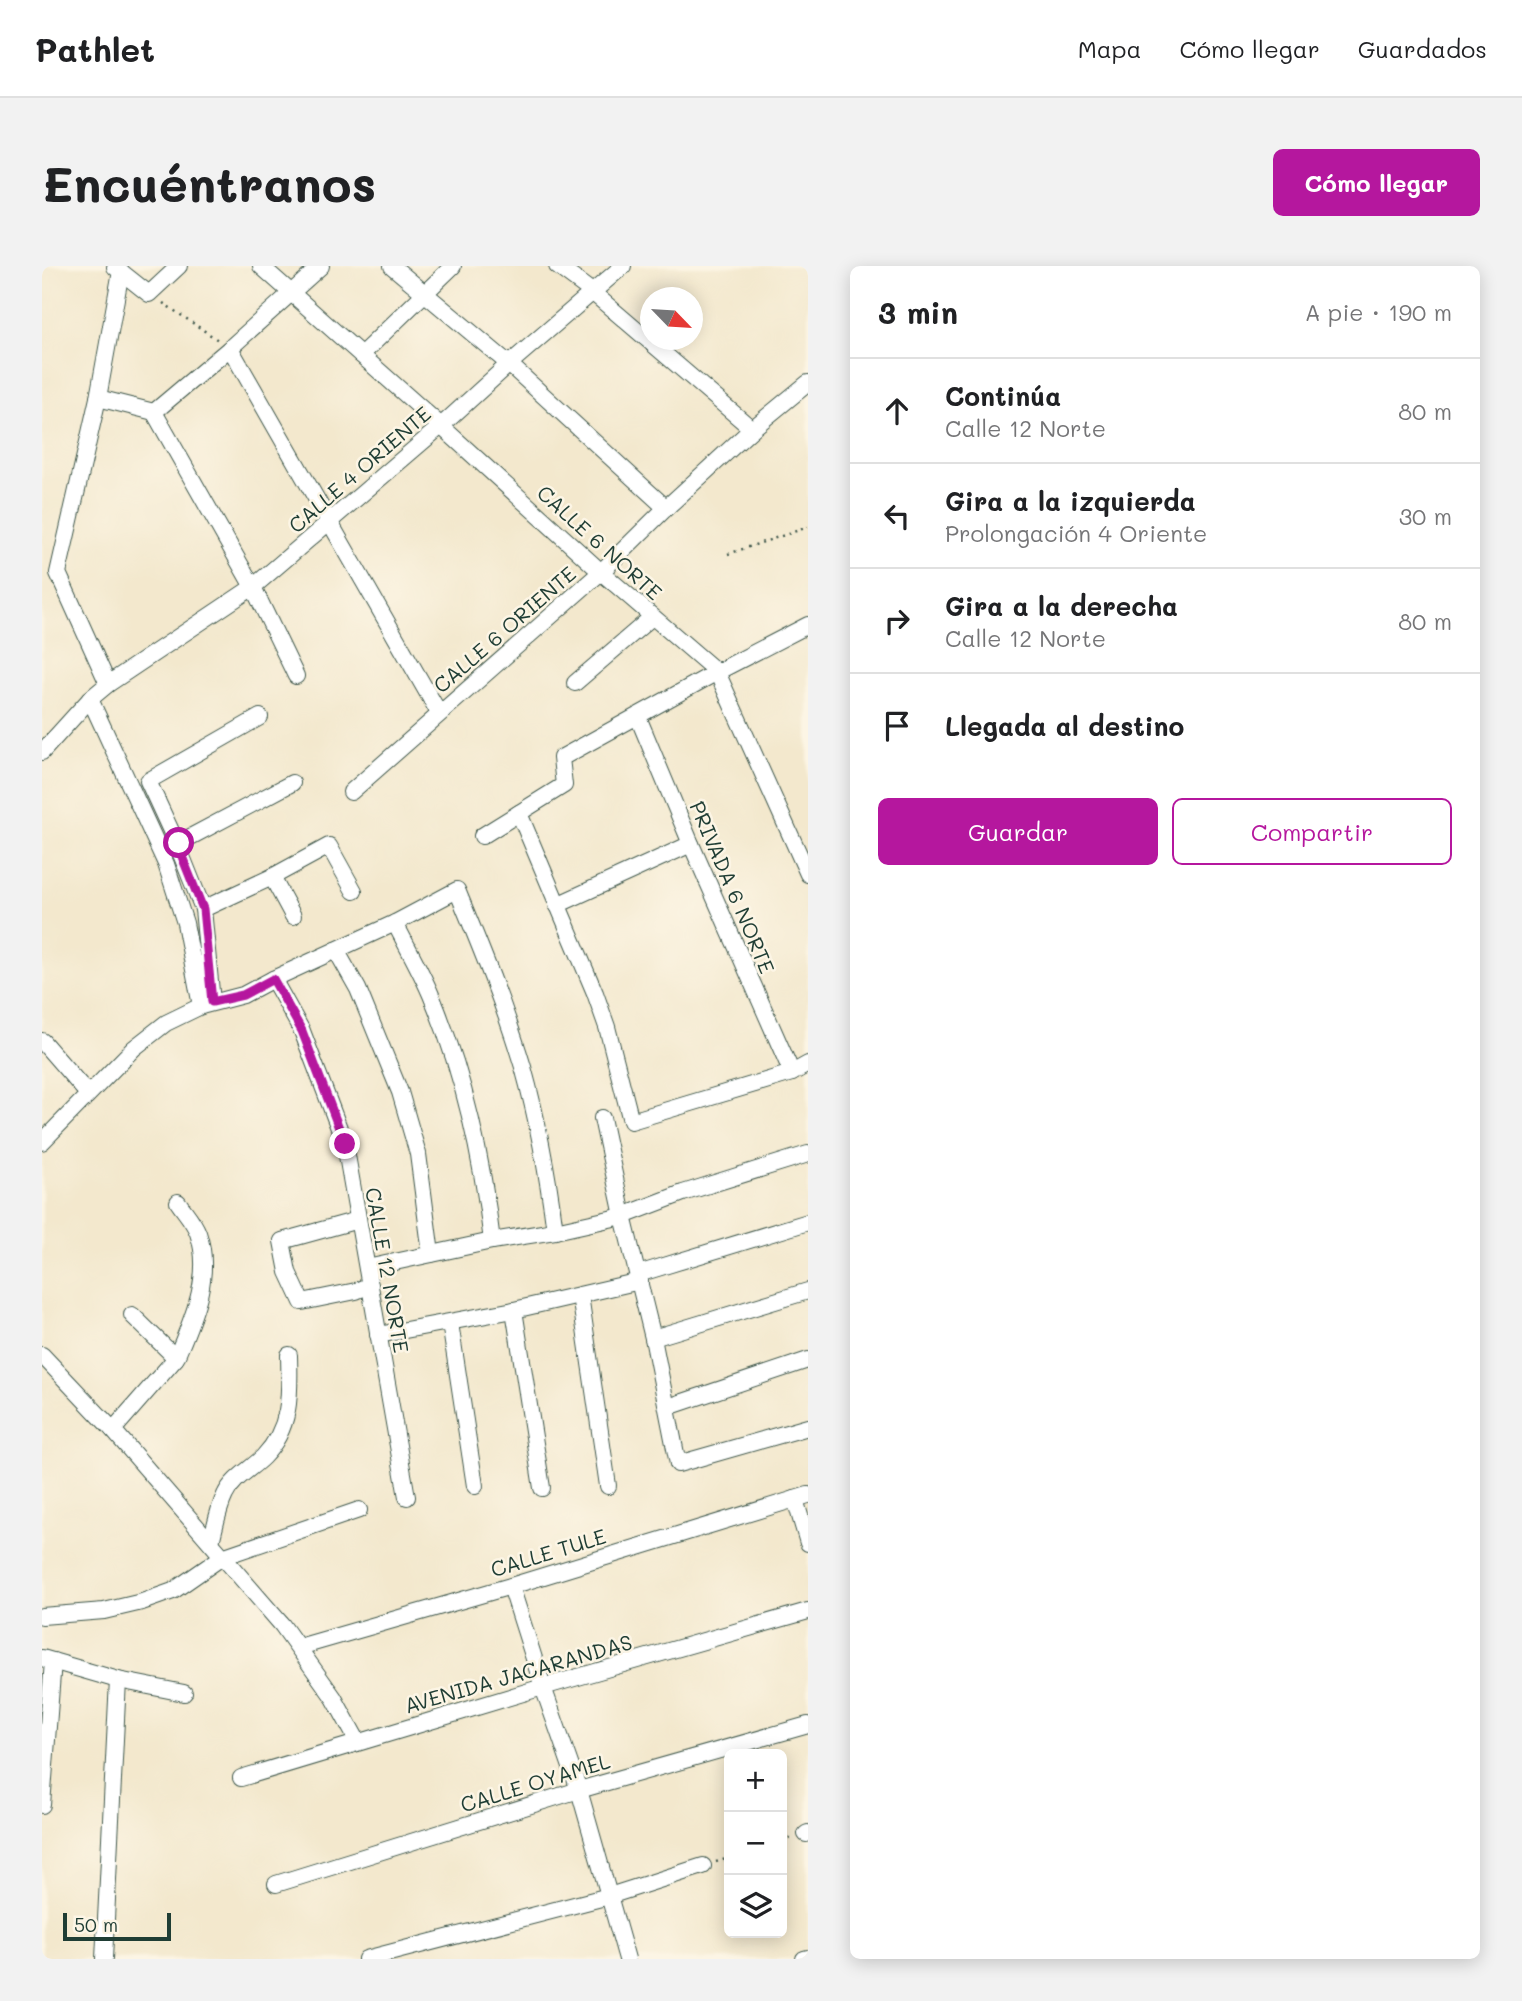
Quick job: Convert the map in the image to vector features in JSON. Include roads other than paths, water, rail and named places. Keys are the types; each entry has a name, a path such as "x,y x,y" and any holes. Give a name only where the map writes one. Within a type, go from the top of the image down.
{"street":[{"path":"117,269 149,295 179,266"},
{"name":"CALLE 6 NORTE","path":"261,266 716,672 808,874"},
{"path":"154,412 321,266"},
{"path":"392,266 509,364 666,508"},
{"path":"361,355 453,266"},
{"path":"557,266 592,292 752,429"},
{"name":"CALLE 4 ORIENTE","path":"42,752 90,699 108,684 253,587 623,266"},
{"path":"108,684 58,573 98,398 117,269"},
{"path":"230,348 439,713"},
{"name":"CALLE 6 ORIENTE","path":"351,792 601,572 752,429 807,386"},
{"path":"98,398 154,412 253,587 296,676"},
{"path":"575,683 652,617"},
{"path":"482,836 564,785 561,758 716,672 808,625"},
{"path":"90,699 166,864 207,1004"},
{"path":"207,1004 203,909 148,781 260,717"},
{"name":"PRIVADA 6 NORTE","path":"638,717 792,1073"},
{"path":"177,844 292,783"},
{"path":"519,813 595,993 607,1027 631,1121 792,1073 808,1065"},
{"path":"557,905 691,844"},
{"path":"203,909 272,877 329,846 354,891"},
{"path":"272,877 293,916"},
{"path":"42,1142 134,1048 166,1023 207,1004 243,995 395,923 457,890 490,970 523,1066 541,1142 555,1231"},
{"path":"395,923 430,993 449,1041 480,1155 492,1241"},
{"path":"336,950 358,989 400,1092 418,1154 431,1254"},
{"name":"CALLE 12 NORTE","path":"273,979 302,1031 345,1144 407,1497"},
{"path":"42,1041 88,1094"},
{"path":"602,1118 653,1338 678,1464 808,1427"},
{"path":"367,1268 623,1216 683,1193 808,1154"},
{"path":"113,1430 176,1359 195,1315 202,1278 202,1255 198,1233 178,1202"},
{"path":"359,1220 282,1241 288,1272 302,1302 356,1291 370,1284"},
{"path":"378,1335 580,1295 808,1222"},
{"path":"653,1338 808,1290"},
{"path":"580,1295 608,1486"},
{"path":"514,1310 542,1488"},
{"path":"132,1315 176,1359"},
{"path":"450,1322 475,1486"},
{"path":"42,1355 113,1430 222,1558 253,1590 299,1647 334,1698 358,1742"},
{"path":"211,1542 225,1494 235,1480 264,1456 283,1430 290,1395 289,1355"},
{"path":"668,1407 808,1360"},
{"path":"801,1497 808,1543"},
{"name":"CALLE TULE","path":"299,1647 511,1586 801,1497"},
{"path":"42,1616 104,1611 142,1602 173,1591 222,1558 359,1510"},
{"path":"511,1586 542,1687 579,1790 627,1959"},
{"name":"AVENIDA JACARANDAS","path":"241,1778 542,1687 808,1611"},
{"path":"42,1805 47,1659 118,1680 184,1693"},
{"path":"104,1959 118,1680"},
{"name":"CALLE OYAMEL","path":"276,1884 579,1790 808,1725"},
{"path":"366,1959 609,1896 703,1866"}]}
